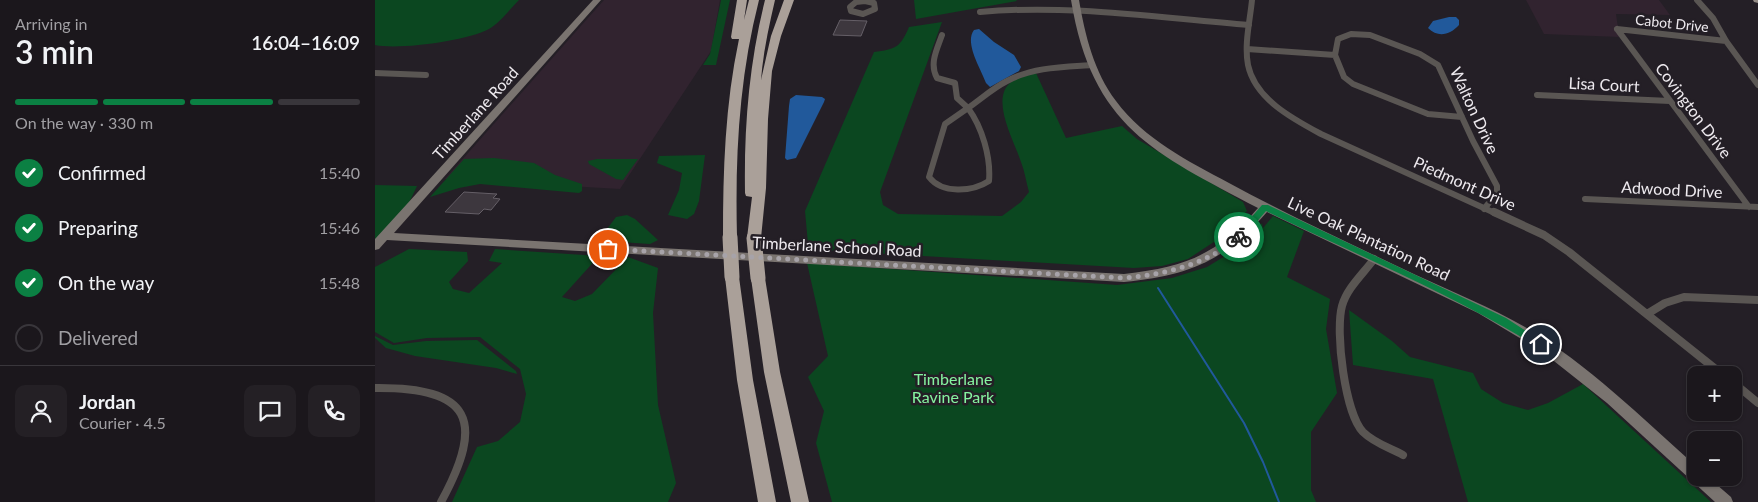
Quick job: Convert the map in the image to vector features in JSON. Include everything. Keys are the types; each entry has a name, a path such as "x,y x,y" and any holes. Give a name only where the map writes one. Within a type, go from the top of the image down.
{"highway":[{"path":"729,204 724,151 725,111 743,0"},
{"path":"754,0 741,50 733,101 729,152 729,204 732,277 745,380 767,502"},
{"path":"770,0 760,46 752,108 751,161 754,238 772,372 800,502"},
{"path":"754,238 760,188 762,118 766,77 775,36 789,0"}],"street":[{"name":"Timberlane Road","path":"375,246 597,0"},
{"name":"Piedmont Drive","path":"1252,0 1247,48 1249,70 1254,81 1276,106 1294,120 1332,140 1537,231 1556,243 1712,366"},
{"path":"1697,0 1713,18 1726,41 1758,86"},
{"path":"980,12 1029,5 1075,3 1249,26"},
{"name":"Live Oak Plantation Road","path":"1075,3 1085,46 1092,65 1114,106 1141,134 1202,173 1265,207 1503,321 1541,344 1598,388 1687,467"},
{"name":"Cabot Drive","path":"1617,29 1726,41"},
{"name":"Covington Drive","path":"1617,29 1749,207"},
{"name":"Walton Drive","path":"1335,54 1339,40 1351,34 1366,34 1420,54 1438,65 1498,190 1495,198 1484,209"},
{"path":"943,35 934,59 933,71 937,78 955,82 955,95 968,108 974,114 989,165 989,181 982,186 948,188 936,185 929,177 943,128 949,120 968,108 999,85 1025,72 1039,69 1092,65"},
{"path":"1247,48 1335,54 1344,77 1353,84 1428,114 1462,117"},
{"path":"375,73 426,75"},
{"name":"Lisa Court","path":"1537,95 1670,101"},
{"name":"Adwood Drive","path":"1585,199 1758,207"},
{"name":"Timberlane School Road","path":"384,236 1124,278 1170,272 1204,260 1237,239 1265,207"},
{"path":"1374,259 1348,295 1343,306 1341,341 1344,368 1355,418 1361,430 1377,442 1403,455"},
{"path":"1647,314 1665,303 1684,297 1758,300"},
{"path":"375,388 424,391 438,396 451,403 466,422 467,439 463,456 441,502"},
{"path":"1742,390 1758,403"},
{"name":"Live Oak Plantation Road","path":"1708,486 1726,502"}],"shaded area":[{"path":"604,0 720,0 711,51 620,189 445,179"},
{"path":"1526,0 1659,0 1670,15 1616,14 1618,28 1614,28 1620,37 1544,34"}],"green space":[{"path":"375,0 519,0 497,23 479,33 450,41 386,46 375,45"},
{"path":"721,0 730,0 716,65 703,65 710,54"},
{"path":"914,0 1016,0 1017,1 916,19"},
{"path":"942,22 880,192 883,205 898,214 1002,216 1021,202 1029,192 1022,166 1006,123 1002,102 1004,93 1011,82 1036,73 1066,138 1122,126 1137,139 1243,202 1247,211 1226,234 1188,259 1162,266 1134,268 818,250 808,244 805,211 874,52 896,46 903,39 909,27"},
{"path":"705,155 699,201 694,214 687,219 668,215 679,190 682,173 657,163 659,156"},
{"path":"494,158 534,163 555,175 582,184 582,191 579,193 480,184 430,197 464,159"},
{"path":"597,159 638,159 623,180 616,179 589,164 588,161"},
{"path":"375,185 417,186 408,205 375,242"},
{"path":"627,215 635,219 658,240 650,244 605,241 604,233 616,217"},
{"name":"Timberlane Ravine Park","path":"1273,216 1304,231 1287,277 1330,299 1326,329 1337,393 1311,432 1311,490 1316,502 832,502 816,443 824,411 808,377 828,356 807,263 1117,285 1172,278 1207,267 1243,245 1262,223 1263,228"},
{"path":"409,249 467,252 468,261 449,282 453,289 469,293 502,263 489,261 495,249 599,256 562,297 575,301 592,294 628,257 658,268 653,313 658,405 676,483 668,502 452,502 477,447 498,441 520,422 526,394 520,369 480,337 427,338 394,343 375,332 375,267"},
{"path":"1349,310 1392,341 1410,357 1473,373 1481,389 1503,403 1528,410 1548,403 1583,384 1687,480 1687,486 1694,486 1711,502 1468,502 1433,379 1353,365"},
{"path":"375,336 393,345 426,341 477,340 516,371 517,374 496,368 415,356 386,348"}],"water":[{"path":"1456,17 1459,20 1459,25 1452,31 1440,34 1428,28 1433,21"},
{"path":"979,29 1014,55 1021,67 1019,71 990,87 986,83 977,64 972,49 971,35 974,30"},
{"path":"796,95 822,97 825,99 796,158 787,160 785,158 789,106 790,99"}],"building":[{"path":"840,20 867,21 861,36 833,35"},
{"path":"464,192 497,194 493,198 500,199 491,210 484,209 479,214 445,212"}],"waterway":[{"path":"1158,288 1244,423 1263,462 1279,502"}],"way so far":[{"path":"608,249 1124,278 1170,272 1204,260 1239,237"}],"route":[{"path":"1239,237 1265,207 1464,301 1523,332 1541,344"}]}
